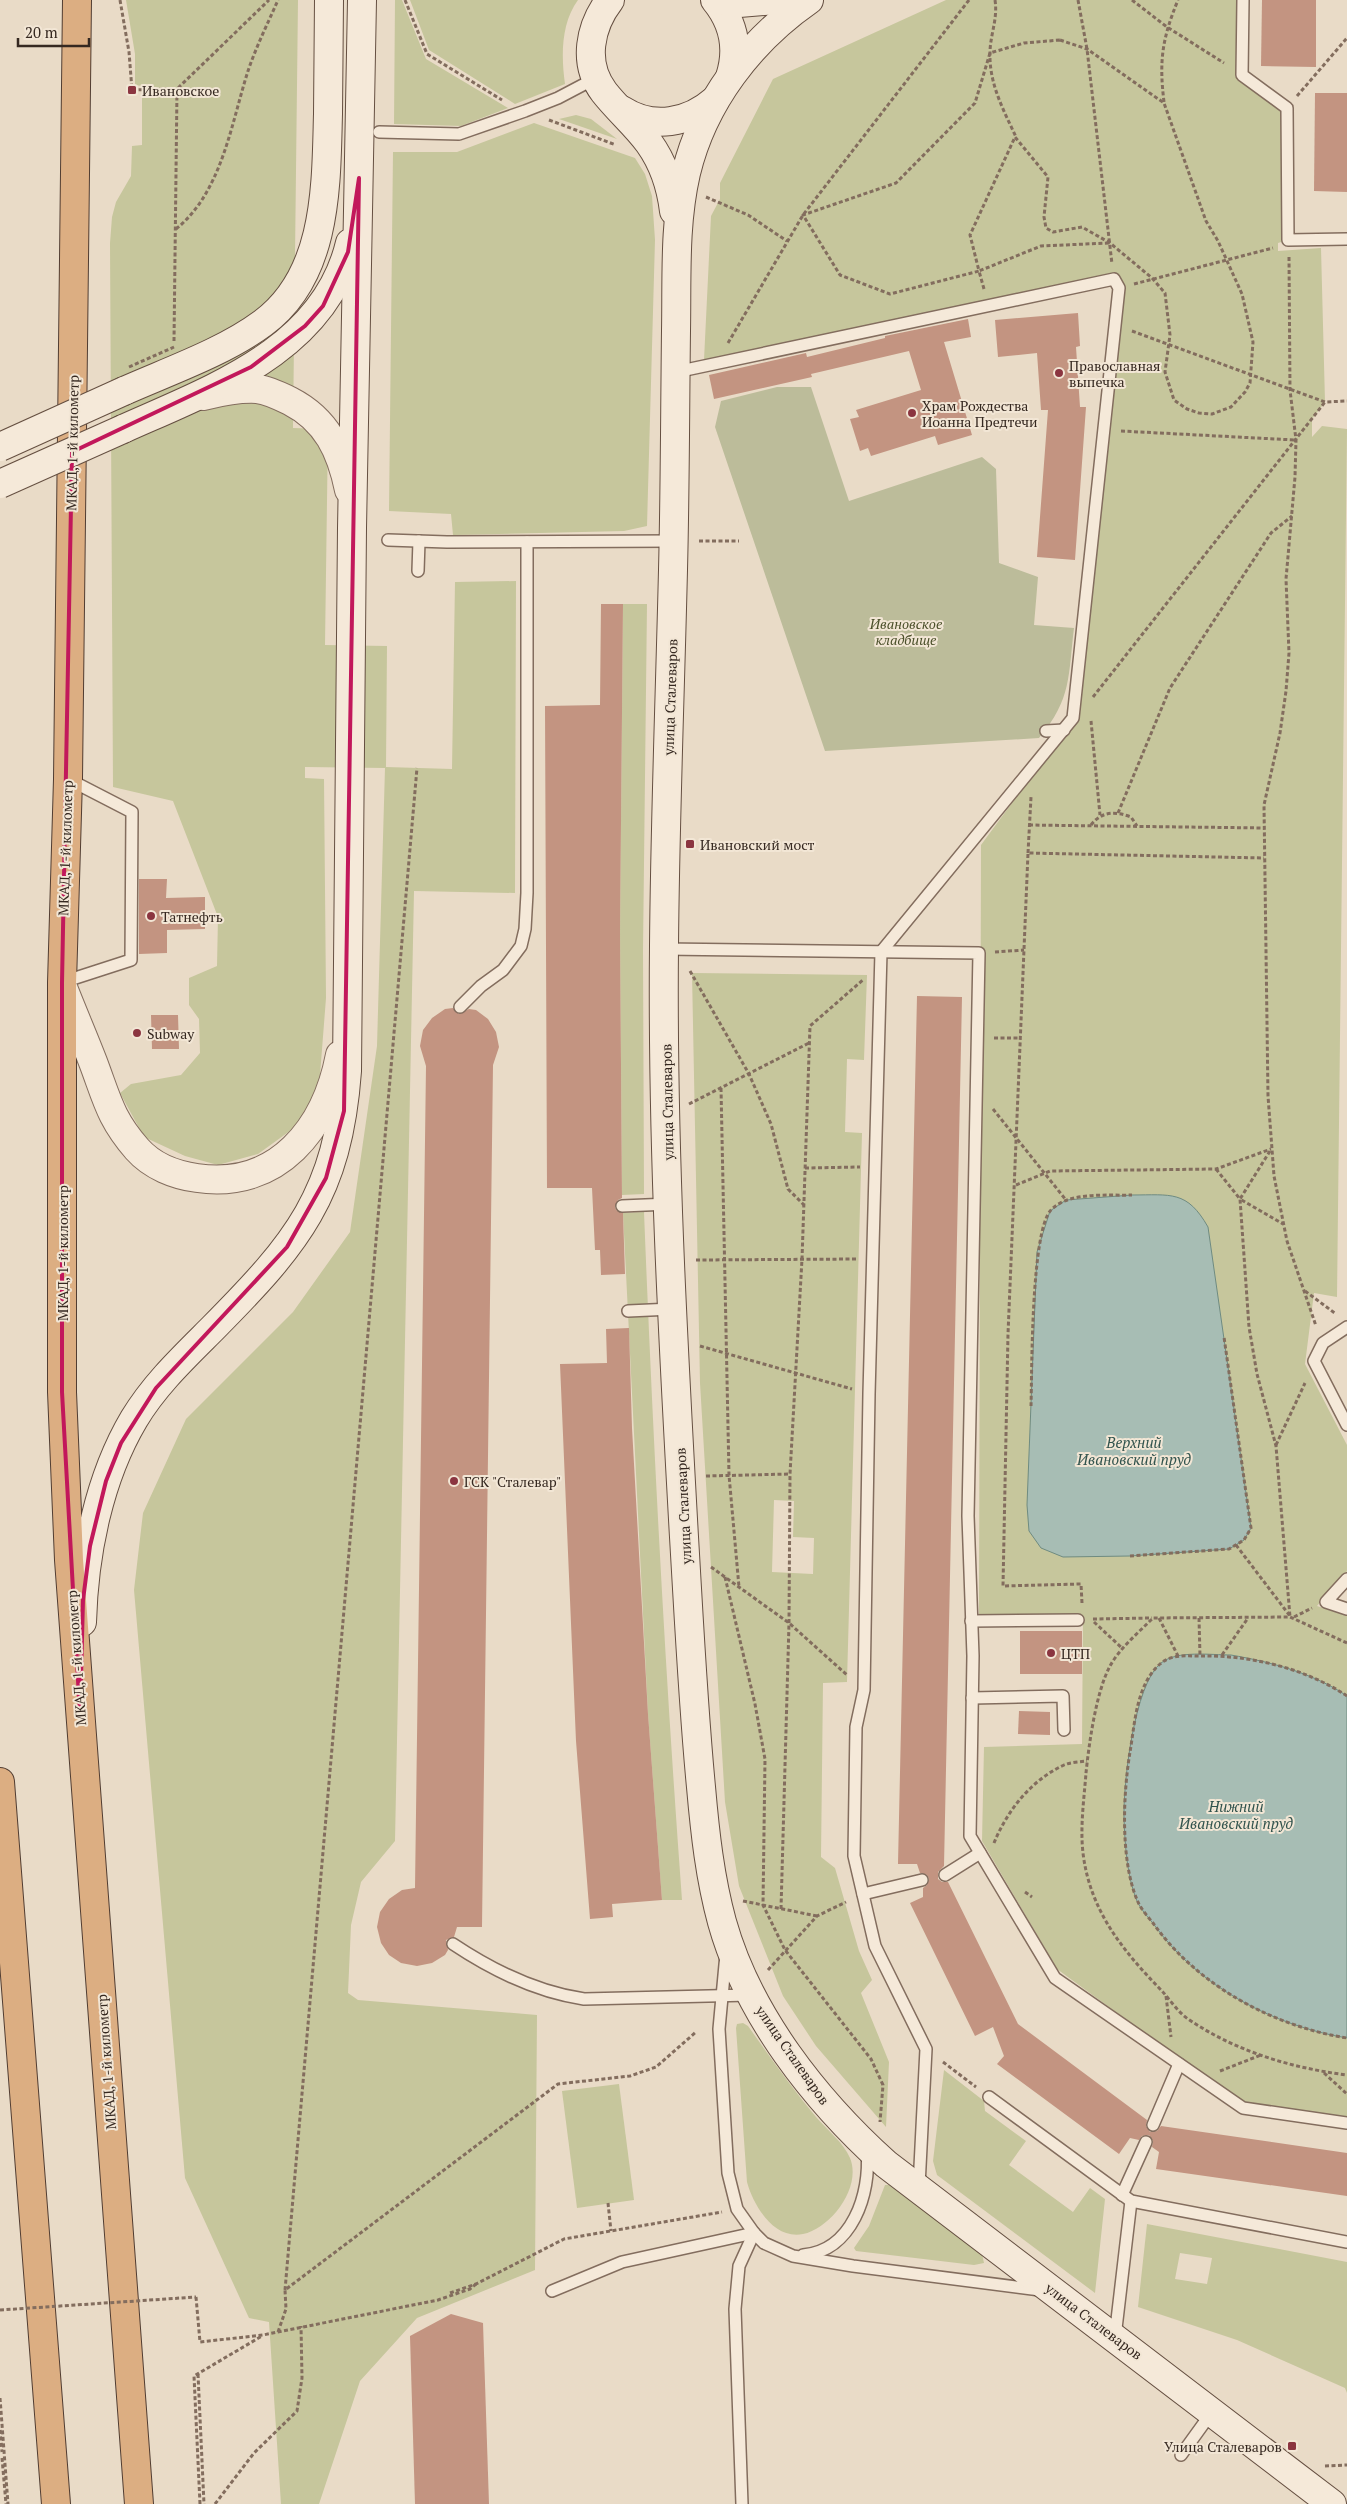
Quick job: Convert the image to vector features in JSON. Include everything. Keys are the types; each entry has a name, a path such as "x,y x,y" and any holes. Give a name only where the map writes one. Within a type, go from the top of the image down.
{"highway":[{"name":"МКАД, 1-й километр","path":"77,0 68,779 62,983 62,1392 69,1560 139,2504"},
{"path":"0,1782 56,2504"}],"main road":[{"path":"0,447 237,339 264,322 292,292 305,271 322,214 326,177 329,0"},
{"path":"80,1716 82,1600 90,1546 106,1481 121,1443 135,1417 156,1388 182,1358 260,1280 287,1247 310,1213 326,1178 337,1144 344,1111 362,0"},
{"path":"610,0 599,15 591,35 590,55 596,78 602,90 650,144 662,164 671,188 677,232"},
{"path":"677,232 682,196 692,152 734,64 735,46 732,27 724,11 715,0"},
{"path":"719,0 739,3 776,0"},
{"path":"615,105 630,115 650,121 667,122 686,119 704,109 724,88 757,43 780,21 808,0"},
{"path":"0,484 176,405 243,371 282,347 306,326 323,306 337,280 348,252 356,219 359,178"},
{"name":"улица Сталеваров","path":"677,232 676,372 683,541 669,1204 672,1309 696,1744 706,1846 713,1884 728,1940 734,1960 752,1995 792,2058 834,2112 873,2136 919,2188 1213,2411 1332,2504"},
{"path":"176,405 232,390 259,390 283,397 303,407 320,422 334,443 343,463 349,491 352,528"},
{"path":"62,983 94,1065 106,1102 118,1126 139,1151 159,1166 184,1176 215,1181 244,1177 269,1167 294,1150 312,1130 326,1106 336,1077 346,1017"},
{"path":"0,1926 14,1972"}],"lane":[{"path":"1243,0 1242,75 1287,108 1288,240 1347,239"},
{"path":"379,132 458,134 558,98 596,78"},
{"path":"676,372 988,306 1116,283 1115,325 1102,398 1104,430 1073,718 881,958 872,1259 864,1690 856,1727 854,1856 875,1946 926,2049 919,2188"},
{"path":"388,540 526,542 683,541"},
{"path":"418,571 419,541"},
{"path":"460,1007 512,960 521,946 525,928 527,893 526,542"},
{"path":"1046,731 1064,730"},
{"path":"62,983 131,960 132,812 68,779"},
{"path":"675,956 881,958 979,954 968,1516 972,1698 970,1836 1055,1978 1243,2108 1347,2123"},
{"path":"622,1206 669,1204"},
{"path":"628,1311 672,1309"},
{"path":"1347,1327 1323,1343 1314,1361 1347,1425"},
{"path":"1347,1579 1326,1602 1347,1609"},
{"path":"971,1621 1082,1616"},
{"path":"972,1698 1063,1696 1064,1730"},
{"path":"945,1875 980,1853"},
{"path":"863,1894 922,1880"},
{"path":"728,1940 719,2029 728,2173 737,2209 754,2233 775,2250 793,2256 853,2266 1055,2291"},
{"path":"453,1944 488,1967 506,1976 571,1997 584,1999 752,1995"},
{"path":"1153,2125 1176,2062"},
{"path":"989,2097 1127,2198 1347,2242"},
{"path":"793,2256 812,2254 830,2247 843,2236 857,2214 866,2191 873,2136"},
{"path":"1115,2337 1127,2198 1146,2142"},
{"path":"552,2291 622,2262 754,2233"},
{"path":"742,2504 735,2309 739,2266 754,2233"},
{"path":"1181,2455 1213,2411"}],"path":[{"path":"120,0 129,52 132,90 177,89 269,0"},
{"path":"176,229 187,220 200,202 222,158 248,69 278,0"},
{"path":"405,0 427,54 506,103"},
{"path":"717,363 803,214 969,0"},
{"path":"803,214 896,183 975,103 990,53 997,14 995,0"},
{"path":"1078,0 1088,49 1116,283 1152,278 1280,247"},
{"path":"1132,0 1167,27 1242,75"},
{"path":"990,53 994,89 1017,140 1048,177 1044,217 1046,228 1053,232 1082,227 1110,243 1152,278 1165,293 1168,302 1169,345 1165,372 1174,400 1187,409 1199,413 1212,414 1231,407 1245,392 1252,375 1253,342 1242,294 1227,260 1206,221 1164,103 1160,70 1167,27 1178,0"},
{"path":"1287,108 1347,38"},
{"path":"990,53 1024,43 1060,40 1088,49 1164,103"},
{"path":"177,89 174,347 182,343"},
{"path":"545,118 619,146"},
{"path":"988,306 970,235 1015,137 1017,140"},
{"path":"703,195 748,215 787,240"},
{"path":"803,214 840,275 890,294 979,271 1041,246 1110,243"},
{"path":"1289,254 1290,390 1296,440 1286,579 1288,653 1286,691 1280,733 1264,805 1268,1096 1271,1149 1283,1224 1294,1266 1323,1343"},
{"path":"1115,325 1325,402 1347,401"},
{"path":"1090,702 1325,402"},
{"path":"1104,430 1296,440"},
{"path":"1118,813 1170,688 1271,533 1292,516"},
{"path":"683,541 739,541"},
{"path":"1090,711 1100,815"},
{"path":"278,2332 286,2309 285,2290 417,768"},
{"path":"1031,787 1018,1138 1008,1334 1003,1586 1081,1584 1082,1607"},
{"path":"1090,825 1100,815 1118,813 1131,818 1138,826"},
{"path":"1029,825 1264,828"},
{"path":"1028,853 1264,858"},
{"path":"979,954 1024,950"},
{"path":"675,956 749,1074 771,1124 788,1189 804,1206"},
{"path":"781,1909 789,1623 790,1474 802,1259 810,1026 881,958"},
{"path":"977,1039 1021,1038"},
{"path":"687,1105 809,1043"},
{"path":"721,1088 729,1476 739,1587"},
{"path":"976,1090 1018,1138 1066,1200"},
{"path":"1016,1185 1045,1172 1216,1169 1271,1149"},
{"path":"1271,1149 1240,1199 1249,1327 1257,1374 1276,1446 1290,1617"},
{"path":"805,1168 875,1166"},
{"path":"1216,1169 1240,1199 1283,1224"},
{"path":"1031,1406 1037,1252 1050,1211 1066,1200 1132,1195"},
{"path":"689,1260 872,1259"},
{"path":"1303,1290 1340,1316"},
{"path":"1130,1556 1229,1550 1244,1540 1251,1528 1224,1337"},
{"path":"692,1344 869,1394"},
{"path":"1276,1446 1314,1361"},
{"path":"697,1476 790,1474"},
{"path":"1236,1545 1290,1617"},
{"path":"710,1567 789,1623 864,1690"},
{"path":"725,1577 755,1704 765,1759 763,1905 785,1950 871,2059 883,2085 873,2136"},
{"path":"1082,1616 1091,1620 1290,1617 1347,1643"},
{"path":"1082,1616 1091,1620 1123,1649"},
{"path":"1222,1655 1249,1617"},
{"path":"1153,1618 1123,1649 1110,1667 1094,1716 1087,1761 1083,1823 1083,1852 1091,1888 1107,1924 1130,1959 1186,2018 1222,2039 1261,2055 1293,2066 1347,2075"},
{"path":"1159,1618 1178,1656"},
{"path":"1199,1618 1200,1656"},
{"path":"1347,1696 1326,1682 1255,1659 1222,1655 1178,1656 1161,1662 1151,1674 1139,1699 1129,1760 1124,1817 1128,1865 1138,1902 1170,1947 1213,1984 1258,2008 1295,2025 1347,2038"},
{"path":"996,1848 994,1843 1002,1827 1026,1791 1065,1764 1087,1761"},
{"path":"1018,1887 1032,1897"},
{"path":"767,1971 817,1916 863,1894"},
{"path":"740,1900 817,1916"},
{"path":"1166,1996 1176,2062"},
{"path":"285,2290 558,2084 630,2076 656,2067 696,2032"},
{"path":"1200,2078 1261,2055"},
{"path":"950,2067 989,2097"},
{"path":"1324,2072 1347,2094"},
{"path":"608,2203 611,2231"},
{"path":"0,2310 196,2297 200,2342 263,2335 431,2300 476,2284 564,2239 713,2214"},
{"path":"215,2504 254,2452 298,2411 302,2378 301,2326"},
{"path":"202,2504 194,2376 263,2335"},
{"path":"0,2398 7,2504"},
{"path":"0,2430 7,2504"},
{"path":"1319,2466 1347,2465"}],"highlighted area":[{"path":"359,178 344,1111 326,1178 287,1247 156,1388 121,1443 106,1481 90,1546 83,1600 80,1716 62,1392 62,983 72,452 251,367 305,326 323,306 348,252"}],"green space":[{"path":"126,0 298,0 293,428 328,429 325,645 387,646 386,767 452,769 455,582 516,581 515,893 414,891 395,1841 361,1882 351,1925 348,1993 358,2000 537,2015 535,2270 417,2318 360,2381 319,2504 281,2504 269,2322 249,2318 185,2178 134,1590 143,1513 186,1419 293,1312 350,1232 377,1046 385,768 305,767 305,778 324,779 326,998 320,1075 313,1100 294,1128 258,1154 218,1165 185,1156 144,1137 120,1093 131,1084 181,1075 200,1053 199,1019 189,1005 189,978 217,966 218,917 173,801 113,787 110,243 112,217 116,202 131,176 132,146 142,145 142,86 135,85 135,54"},
{"path":"395,0 402,0 426,59 508,108 461,126 394,124"},
{"path":"410,0 578,0 572,9 565,29 563,62 565,84 515,104 429,50"},
{"path":"946,0 1239,0 1242,75 1287,108 1288,240 1278,243 1278,251 1321,248 1325,402 1312,419 1312,437 1322,426 1347,429 1337,1297 1314,1293 1305,1364 1347,1445 1347,1571 1317,1606 1347,1616 1347,2118 1244,2102 1165,2048 1057,1969 982,1841 984,1747 1082,1744 1083,1617 979,1617 981,845 1074,719 1119,288 1101,279 704,360 711,216 720,199 720,183 773,79"},
{"path":"576,115 591,119 617,139 559,119"},
{"path":"534,123 635,158 645,174 652,196 655,240 647,526 624,531 453,535 451,514 389,511 393,152 457,152"},
{"name":"Ивановское кладбище","path":"777,387 811,387 849,501 982,457 996,469 999,563 1038,577 1034,625 1074,628 1069,674 1063,699 1050,724 1039,738 825,751 715,427 721,401"},
{"path":"623,604 647,604 643,951 644,1194 622,1195 620,932"},
{"path":"692,973 867,975 864,1060 847,1059 845,1132 862,1133 847,1682 823,1683 821,1857 835,1868 859,1951 872,1980 861,1993 889,2062 886,2127 816,2046 783,1996 739,1886 725,1802 700,1383","holes":["774,1500 794,1501 793,1537 814,1538 813,1574 772,1572"]},
{"path":"644,1212 660,1556 682,1900 662,1900 648,1714 623,1213"},
{"path":"743,2023 748,2026 798,2095 839,2142 850,2158 853,2169 852,2181 841,2205 824,2224 803,2234 782,2232 774,2226 759,2210 747,2182 736,2028 737,2024"},
{"path":"944,2070 984,2101 985,2111 1026,2141 1009,2165 1073,2212 1090,2188 1105,2199 1095,2293 937,2175 933,2161"},
{"path":"619,2084 634,2200 577,2208 562,2091"},
{"path":"885,2185 889,2185 982,2254 984,2263 974,2265 856,2251 854,2248 869,2226"},
{"path":"1147,2224 1347,2262 1347,2393 1345,2388 1237,2340 1138,2307","holes":["1180,2253 1212,2258 1207,2284 1175,2279"]}],"water":[{"name":"Верхний Ивановский пруд","path":"1132,1195 1168,1195 1177,1197 1193,1206 1208,1227 1251,1528 1244,1540 1229,1549 1130,1556 1063,1557 1041,1548 1029,1531 1027,1505 1037,1252 1050,1211 1066,1200"},
{"name":"Нижний Ивановский пруд","path":"1194,1654 1231,1655 1261,1661 1306,1675 1347,1696 1347,2038 1292,2024 1240,2000 1215,1985 1173,1948 1143,1911 1134,1892 1126,1850 1124,1803 1132,1736 1144,1691 1152,1674 1161,1663 1168,1659"}],"building":[{"path":"1262,0 1316,0 1316,67 1261,66"},
{"path":"1315,93 1347,93 1347,192 1314,191"},
{"path":"1078,313 1080,346 1076,347 1080,407 1086,407 1075,560 1037,557 1048,410 1041,410 1037,353 998,357 995,320"},
{"path":"968,319 971,337 944,342 972,435 938,445 935,436 871,456 868,448 860,451 850,419 859,417 856,410 921,390 909,351 811,374 812,377 714,399 709,375 806,353 807,357 885,338 885,336"},
{"path":"601,604 623,604 620,932 622,1198 618,1200 615,1206 616,1210 623,1213 625,1274 601,1275 600,1250 595,1250 592,1188 547,1188 545,706 600,705"},
{"path":"139,879 167,879 166,898 205,897 205,929 167,930 167,953 139,954"},
{"path":"917,996 962,997 944,1866 938,1872 938,1879 942,1882 948,1882 1018,2024 1147,2120 1146,2126 1150,2132 1157,2131 1161,2126 1347,2153 1347,2196 1156,2169 1159,2152 1152,2147 1153,2141 1149,2135 1142,2136 1139,2140 1130,2138 1119,2154 997,2064 1004,2056 993,2027 975,2036 910,1903 923,1897 923,1888 927,1885 929,1879 927,1875 920,1873 917,1864 898,1864"},
{"name":"ГСК \"Сталевар\"","path":"453,1008 459,1014 469,1009 476,1010 488,1019 496,1032 499,1047 493,1065 482,1927 457,1927 454,1937 446,1940 448,1950 445,1955 432,1963 417,1966 401,1963 389,1955 381,1943 377,1927 380,1912 389,1899 402,1890 415,1888 426,1066 420,1046 423,1030 432,1018 445,1009"},
{"path":"151,1015 178,1015 179,1049 152,1049"},
{"path":"629,1328 632,1428 648,1714 662,1900 612,1904 613,1917 590,1919 576,1741 560,1364 607,1363 606,1329"},
{"name":"ЦТП","path":"1020,1631 1082,1631 1082,1674 1020,1674"},
{"path":"1019,1711 1050,1712 1050,1735 1018,1734"},
{"path":"451,2314 483,2323 489,2504 415,2504 410,2336"}],"place":[{"name":"Ивановское","path":"132,90"},
{"name":"Православная выпечка","path":"1059,373"},
{"name":"Храм Рождества Иоанна Предтечи","path":"912,413"},
{"name":"Ивановский мост","path":"690,844"},
{"name":"Татнефть","path":"151,916"},
{"name":"Subway","path":"137,1033"},
{"name":"ГСК \"Сталевар\"","path":"454,1481"},
{"name":"ЦТП","path":"1051,1653"},
{"name":"Улица Сталеваров","path":"1292,2446"}]}
